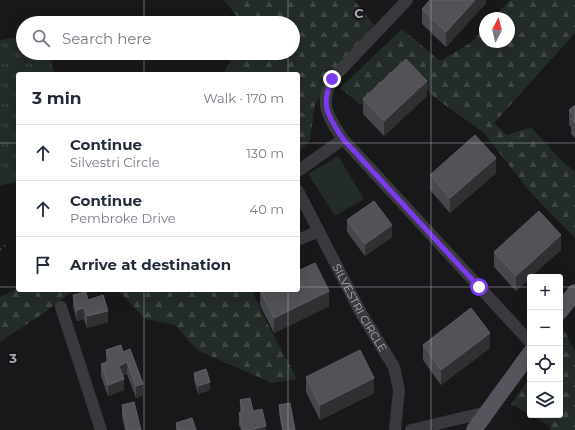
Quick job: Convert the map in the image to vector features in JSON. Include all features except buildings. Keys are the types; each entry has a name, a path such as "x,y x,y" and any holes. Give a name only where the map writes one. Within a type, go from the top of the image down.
{"main road":[{"path":"562,310 575,292"},
{"path":"474,430 527,358"}],"street":[{"path":"407,0 332,79 326,96 327,115 343,139 527,339"},
{"path":"300,170 343,139"},
{"name":"SILVESTRI CIRCLE","path":"300,195 361,313 394,367 400,390 395,430"},
{"path":"300,239 318,231"},
{"path":"61,307 101,430"},
{"path":"411,430 487,412"}],"path":[{"path":"0,250 6,245"}],"green space":[{"path":"224,0 354,0 374,25 315,104 310,140 300,151 300,72 224,72 231,60 300,60 300,16 237,16"},
{"path":"510,0 575,0 575,33 494,123 507,135 531,127 559,158 575,172 575,238 530,192 483,132 438,100 402,68 361,105 340,88 402,29 440,61 472,42 479,34 479,48 515,48 515,12 499,12"},
{"path":"16,37 16,60 51,60 54,72 16,72 16,182 0,185 0,40"},
{"path":"338,156 364,199 335,216 308,174"},
{"path":"16,289 16,292 71,292 51,308 0,342 0,297"},
{"path":"120,292 253,292 264,317 297,379 272,383 197,350 175,325 145,319"},
{"path":"564,330 575,351 575,430 550,430 550,426 536,418 563,418"},
{"path":"527,381 527,412 511,404"}],"route":[{"path":"332,79 326,96 327,115 343,139 445,248 479,287"}]}
